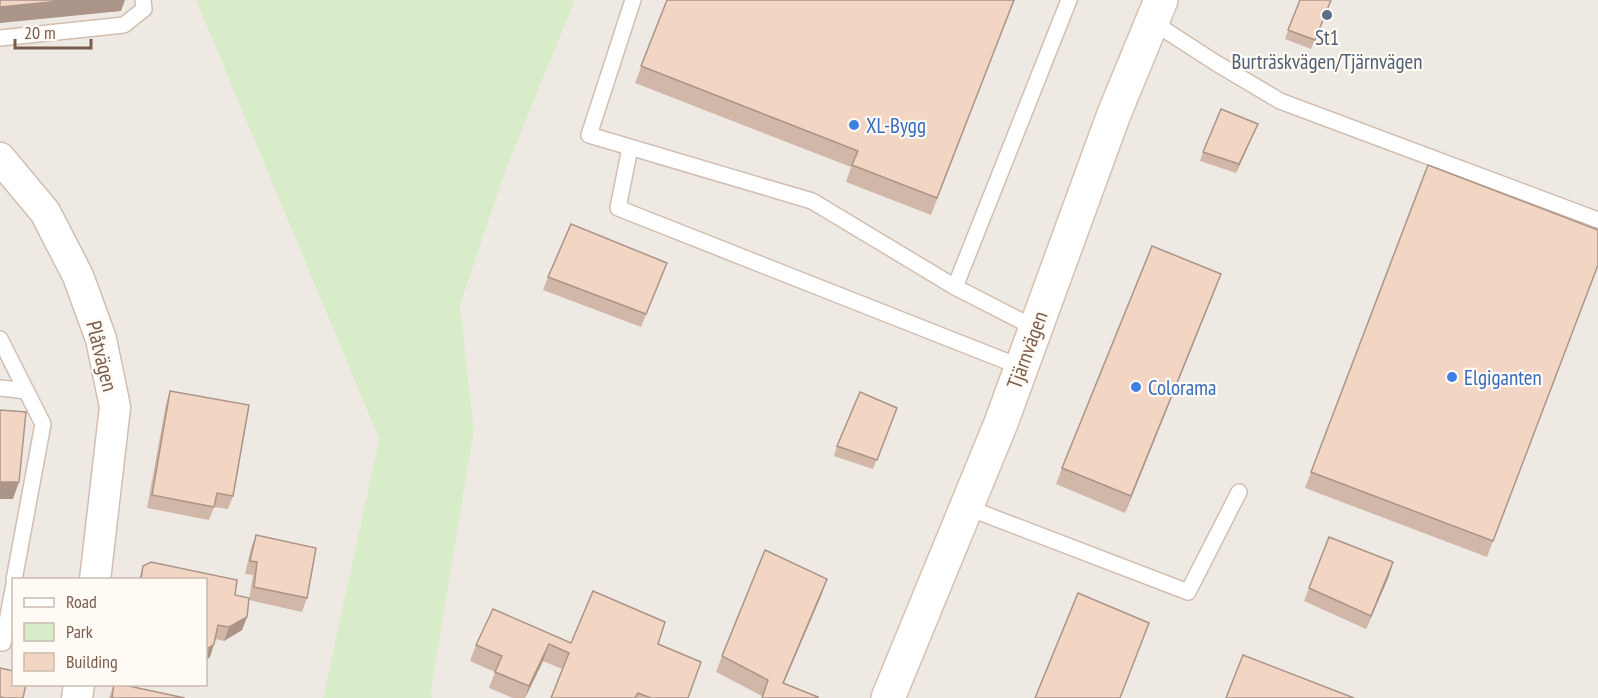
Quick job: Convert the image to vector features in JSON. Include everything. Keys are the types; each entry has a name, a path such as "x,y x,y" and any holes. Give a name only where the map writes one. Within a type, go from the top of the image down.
{"street":[{"name":"Tjärnvägen","path":"888,698 1001,423 1114,114 1157,10"},
{"name":"Plåtvägen","path":"0,158 45,212 78,276 101,339 115,407 95,578"}],"lane":[{"path":"0,38 124,25 144,9 143,0"},
{"path":"633,0 589,135 812,201 955,287 1035,328"},
{"path":"955,287 1069,0"},
{"path":"1157,10 1168,32 1280,101 1598,220"},
{"path":"630,147 618,208 1021,367"},
{"path":"0,339 43,424 15,578"},
{"path":"0,388 26,391"},
{"path":"966,507 1188,592 1239,492"},
{"path":"0,643 3,643 12,592"}],"shaded area":[{"path":"0,0 196,0 379,439 323,698 0,698"},
{"path":"575,0 1598,0 1598,698 432,698 431,691 474,430 460,307 505,172"}],"green space":[{"path":"196,0 575,0 505,172 460,306 474,430 431,691 432,698 323,698 379,439"}],"building":[{"path":"0,0 71,0 0,7"},
{"name":"XL-Bygg","path":"667,0 1014,0 937,198 852,165 858,151 641,66"},
{"path":"1300,0 1331,0 1315,40 1288,30"},
{"path":"1221,109 1258,124 1239,164 1203,152"},
{"name":"Elgiganten","path":"1428,165 1598,230 1598,265 1493,541 1311,472"},
{"path":"571,224 667,263 646,314 548,277"},
{"name":"Colorama","path":"1152,246 1221,274 1131,496 1062,468"},
{"path":"170,391 249,405 233,496 217,493 214,507 152,495"},
{"path":"860,392 897,408 877,460 837,446"},
{"path":"0,410 26,412 19,482 0,482"},
{"path":"256,535 316,548 307,598 254,587 257,562 250,561"},
{"path":"1329,537 1393,562 1371,616 1309,588"},
{"path":"765,550 827,579 783,683 818,698 762,698 768,680 722,656"},
{"path":"151,562 237,580 235,595 249,598 247,617 229,627 218,625 214,644 207,647 207,578 141,578 143,566"},
{"path":"593,591 665,622 658,644 701,662 688,698 651,698 638,693 635,698 551,698 569,653 549,644 529,686 495,672 502,656 476,645 493,609 571,643"},
{"path":"1078,593 1149,623 1120,698 1035,698"},
{"path":"1243,655 1354,698 1226,698"},
{"path":"0,668 12,671 12,686 26,686 23,698 0,697"},
{"path":"114,686 128,686 185,698 112,698"}],"place":[{"name":"St1 Burträskvägen/Tjärnvägen","path":"1327,15"},
{"name":"XL-Bygg","path":"854,125"},
{"name":"Elgiganten","path":"1452,377"},
{"name":"Colorama","path":"1136,387"}]}
